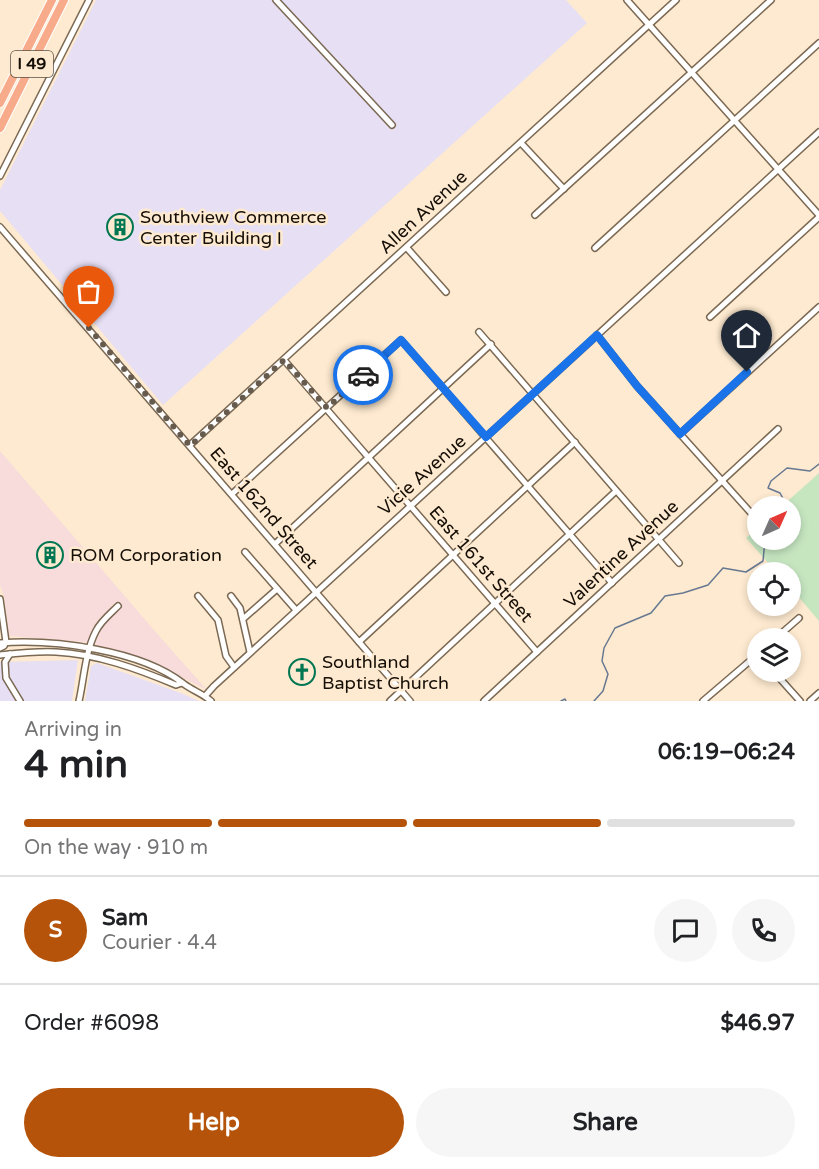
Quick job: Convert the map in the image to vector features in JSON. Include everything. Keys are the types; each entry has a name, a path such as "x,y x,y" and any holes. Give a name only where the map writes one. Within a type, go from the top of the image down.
{"highway":[{"name":"I 49","path":"0,104 52,0"},
{"name":"I 49","path":"0,128 64,0"}],"street":[{"path":"0,176 89,0"},
{"path":"276,0 392,125"},
{"path":"627,0 819,216 710,317"},
{"name":"Allen Avenue","path":"190,446 676,0"},
{"path":"536,215 771,0"},
{"path":"595,248 819,43"},
{"name":"Vicie Avenue","path":"205,696 250,652 819,132"},
{"path":"521,143 564,189"},
{"name":"East 162nd Street","path":"0,227 410,701"},
{"path":"407,248 446,292"},
{"path":"680,434 819,307"},
{"path":"479,332 679,563"},
{"path":"597,335 637,386 747,509"},
{"path":"232,494 401,340 612,583"},
{"path":"275,544 491,344"},
{"name":"East 161st Street","path":"284,360 537,652"},
{"name":"Valentine Avenue","path":"484,701 778,429"},
{"path":"359,642 575,442"},
{"path":"390,701 616,491"},
{"path":"245,552 296,610"},
{"path":"243,619 277,589"},
{"path":"198,596 218,620 226,656 234,667"},
{"path":"231,596 239,605 250,652"},
{"path":"0,599 4,646 0,648"},
{"path":"79,701 89,647 96,630 118,606"},
{"path":"788,628 799,618"},
{"path":"3,643 44,642 89,647 157,668 211,701"},
{"path":"20,701 6,678 2,658 11,654 58,652 106,660 176,685 182,682"},
{"path":"704,701 747,664"},
{"path":"783,682 800,701"},
{"path":"810,701 819,693"},
{"path":"710,696 715,701"}],"shaded area":[{"path":"96,0 566,0 587,23 163,405 0,211 0,190"},
{"path":"0,451 207,690 147,660 103,647 83,642 9,636 4,597 0,585"},
{"path":"78,660 72,701 0,701 0,662"},
{"path":"97,663 199,701 85,701 91,666"}],"green space":[{"path":"819,473 819,621 801,600 801,562 767,562 757,550 801,550 801,496 793,496"}],"waterway":[{"path":"782,496 768,488 771,481 787,468 810,471 819,464"},
{"path":"594,701 603,691 608,674 602,661 604,648 615,628 651,613 665,596 708,585 723,568 746,572 763,561 764,550"},
{"path":"561,701 565,699 566,701"}],"way so far":[{"path":"89,328 190,446 284,360 327,408 363,375"}],"place":[{"name":"Southview Commerce Center Building I","path":"120,227"},
{"name":"ROM Corporation","path":"50,555"},
{"name":"Southland Baptist Church","path":"302,672"}],"route":[{"path":"363,375 401,340 486,437 597,335 637,386 680,434 747,372"}]}
